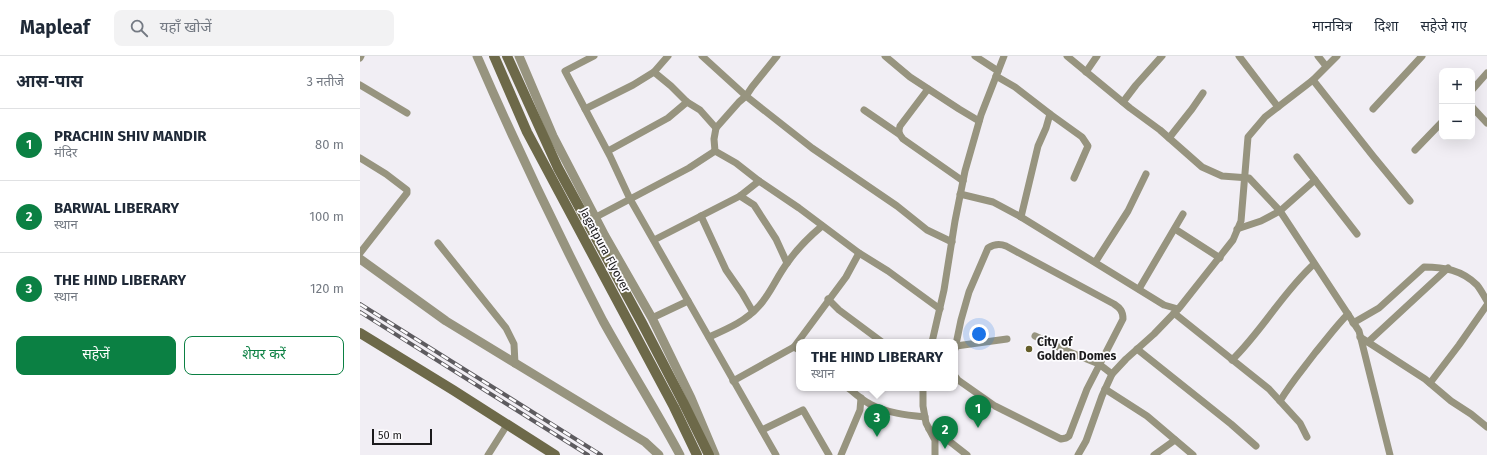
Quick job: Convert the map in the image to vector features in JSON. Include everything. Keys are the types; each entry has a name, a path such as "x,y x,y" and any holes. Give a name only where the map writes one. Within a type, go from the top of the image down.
{"main road":[{"name":"Jagatpura Flyover","path":"494,56 527,132 674,407 697,455"},
{"name":"Jagatpura Flyover","path":"507,56 558,168 642,323 683,402 708,455"},
{"path":"360,332 554,455"}],"street":[{"path":"477,56 507,124 604,322 680,455"},
{"path":"519,56 553,136 605,236 652,318 691,398 715,455"},
{"path":"594,56 565,71 608,151 630,199 776,455"},
{"path":"585,109 633,85 654,72 668,56"},
{"path":"702,56 746,96 812,148 897,206 927,230 952,242"},
{"path":"715,151 714,139 716,128 746,96 777,56"},
{"path":"886,56 928,89 979,121"},
{"path":"975,56 1082,137 1088,146 1074,178"},
{"path":"933,339 940,309 963,181 979,121 1004,56"},
{"path":"1067,56 1169,138 1202,167 1222,176 1249,178 1280,211 1359,331 1390,455"},
{"path":"1086,72 1097,56"},
{"path":"1123,102 1162,56"},
{"path":"1240,56 1278,108"},
{"path":"1318,56 1326,66"},
{"path":"1080,454 1112,374 1176,311 1233,240 1241,221 1248,137 1265,117 1313,80 1337,56"},
{"path":"1373,109 1422,56"},
{"path":"654,72 687,102 700,110 716,128"},
{"path":"1475,87 1487,73"},
{"path":"1313,80 1410,201"},
{"path":"360,85 407,113"},
{"path":"899,134 898,130 900,126 928,89"},
{"path":"1169,138 1203,93"},
{"path":"608,151 668,118 687,102"},
{"path":"864,110 963,181"},
{"path":"1475,110 1487,123"},
{"path":"1022,216 1038,146 1050,114"},
{"path":"1415,150 1439,125"},
{"path":"596,217 689,168 715,151"},
{"path":"715,151 736,163 759,182 799,208 859,254 888,271 940,309"},
{"path":"1297,157 1357,234"},
{"path":"360,254 407,193 405,187 361,162"},
{"path":"1096,261 1128,211 1146,174"},
{"path":"1237,229 1280,211 1315,180"},
{"path":"654,240 740,196 759,182"},
{"path":"960,194 993,202 1022,216 1176,311 1268,389 1300,423 1307,437"},
{"path":"740,196 754,205 776,239 787,263"},
{"path":"1139,289 1183,214"},
{"path":"701,216 726,270 742,293 752,312"},
{"path":"709,337 744,319 759,306 787,263 808,238 822,226"},
{"path":"1175,229 1220,258"},
{"path":"438,242 506,328 514,344 515,364"},
{"path":"957,339 965,302 988,248 994,245 1001,244 1120,308 1123,313 1123,319 1087,389 1069,436 1066,438 1060,439 995,406 958,380"},
{"path":"802,339 828,299 846,277 859,254"},
{"path":"360,259 446,321 645,442 659,455"},
{"path":"1232,360 1248,345 1258,329 1301,276 1314,264"},
{"path":"1354,323 1379,308 1424,267 1448,268 1470,280 1477,286 1487,301"},
{"path":"1368,342 1448,268"},
{"path":"828,299 839,310 878,339"},
{"path":"652,318 688,301"},
{"path":"1430,383 1487,305"},
{"path":"1280,401 1289,385 1348,314"},
{"path":"1035,336 1100,364 1112,374"},
{"path":"1360,337 1430,383 1451,401 1472,414 1487,427"},
{"path":"958,347 1007,339"},
{"path":"733,381 796,348"},
{"path":"1137,349 1231,424 1256,446"},
{"path":"1105,389 1147,416 1193,455"},
{"path":"852,391 870,404 890,412 908,416 925,416"},
{"path":"923,391 923,406 929,429 934,440 935,455"},
{"path":"841,455 860,410 861,398"},
{"path":"762,430 803,410 829,455"},
{"path":"488,455 507,425"},
{"path":"929,429 944,437 967,455"},
{"path":"1154,455 1175,440"}],"railway":[{"path":"360,304 601,455"},
{"path":"360,312 588,455"}],"place":[{"name":"City of Golden Domes","path":"1029,349"},
{"name":"PRACHIN SHIV MANDIR","path":"978,428"},
{"name":"THE HIND LIBERARY","path":"877,437"},
{"name":"BARWAL LIBERARY","path":"945,449"}]}
